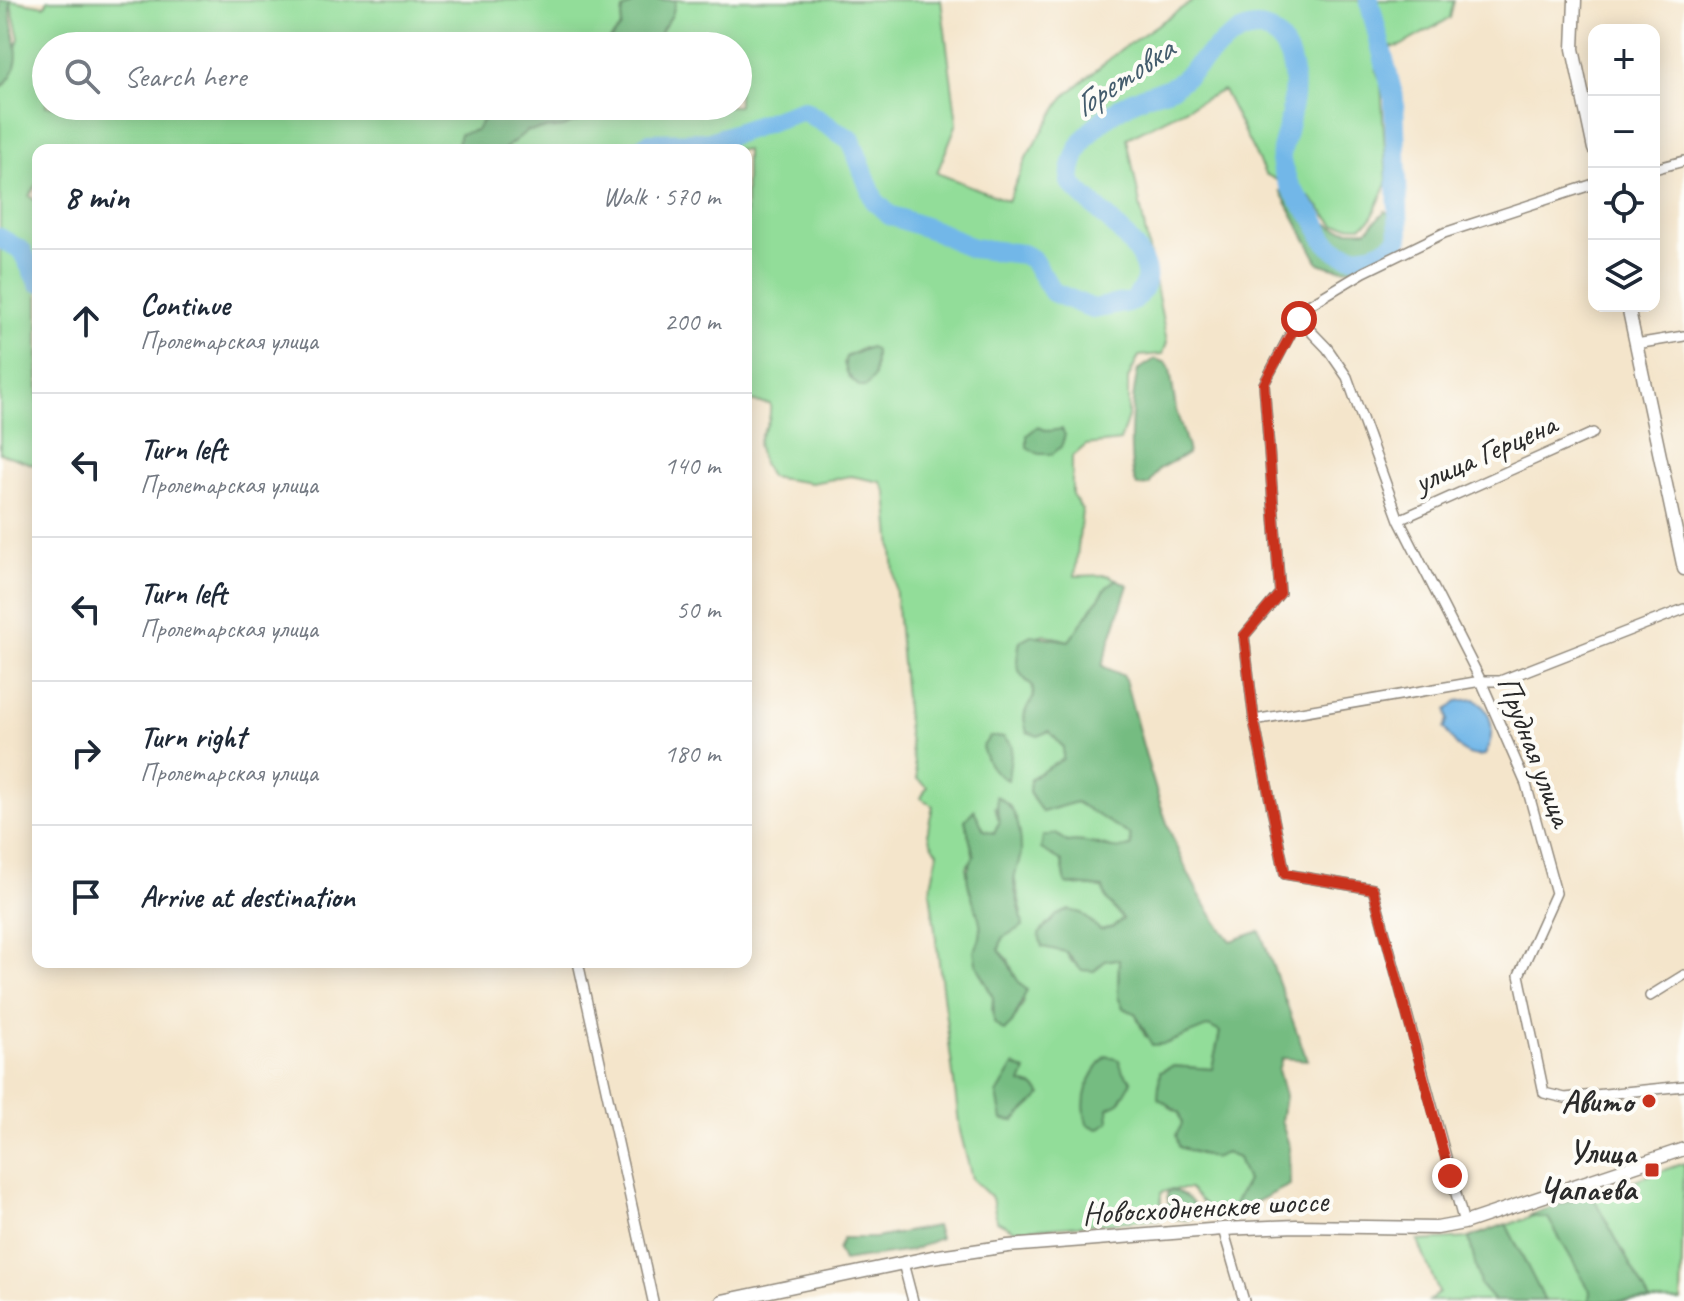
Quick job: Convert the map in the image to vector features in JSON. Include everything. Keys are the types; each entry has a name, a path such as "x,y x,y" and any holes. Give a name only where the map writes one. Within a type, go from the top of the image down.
{"street":[{"path":"1575,0 1573,49 1588,120"},
{"path":"1658,168 1684,161"},
{"path":"1464,1223 1373,889 1285,874 1254,720 1244,636 1280,593 1264,384 1304,308 1364,272 1444,233 1588,186"},
{"path":"1629,312 1678,512 1684,569"},
{"name":"Прудная улица","path":"1299,319 1327,348 1347,377 1399,520 1481,681 1526,784 1556,893 1519,975 1544,1093 1565,1098 1684,1086"},
{"path":"1636,344 1684,336"},
{"name":"улица Герцена","path":"1399,520 1593,433"},
{"path":"1254,720 1481,681 1500,681 1684,609"},
{"path":"579,968 653,1301"},
{"path":"1650,996 1684,975"},
{"name":"Новосходненское шоссе","path":"722,1301 903,1263 1008,1246 1223,1229 1296,1226 1437,1228 1464,1223 1684,1149"},
{"path":"1223,1229 1244,1301"},
{"path":"903,1263 913,1301"}],"green space":[{"path":"0,0 10,0 17,57 10,78 0,88"},
{"path":"10,0 45,6 48,0 641,0 623,10 621,27 617,32 32,32 32,120 483,120 476,130 460,135 457,144 32,144 32,191 29,196 32,198 32,464 0,453 0,88 6,84 19,38"},
{"path":"641,0 676,0 672,15 660,32 617,32 621,27 623,10"},
{"path":"676,0 941,0 957,123 937,173 1008,201 1027,156 1064,97 1120,50 1194,0 1454,0 1450,18 1400,46 1388,48 1376,70 1381,82 1387,184 1371,219 1361,226 1335,225 1311,198 1265,174 1223,90 1127,138 1167,342 1163,354 1139,356 1128,379 1128,417 1120,441 1086,445 1072,457 1072,495 1082,510 1075,576 1107,575 1116,579 1069,641 1044,634 1020,641 1019,671 1032,685 1034,697 1025,714 1027,732 1049,730 1063,747 1063,759 1031,778 1029,792 1042,812 1076,802 1130,834 1131,847 1119,850 1092,842 1062,861 1066,884 1103,888 1107,900 1123,919 1113,927 1100,930 1081,913 1047,924 1040,934 1042,946 1066,952 1072,962 1094,971 1106,960 1119,959 1118,985 1124,1008 1135,1013 1145,1036 1165,1044 1209,1025 1220,1032 1212,1069 1172,1066 1160,1072 1160,1086 1168,1106 1179,1112 1182,1124 1179,1147 1202,1155 1226,1153 1238,1158 1247,1181 1233,1206 1209,1208 1189,1189 1171,1189 1161,1193 1161,1219 1014,1230 997,1221 992,1198 972,1179 960,1131 930,890 938,852 928,835 933,806 921,798 927,787 917,779 908,732 887,493 881,482 851,476 811,483 770,477 762,461 758,442 770,416 770,404 752,402 752,144 509,144 526,131 562,126 575,120 752,120 752,32 660,32 672,15","holes":["863,348 875,351 874,377 866,387 849,378 844,363 846,357","995,806 1018,839 1021,851 1014,876 1022,913 1002,938 999,950 1008,959 1024,1002 1012,1023 992,1010 993,997 981,975 981,914 970,892 966,867 974,857 965,820 974,810 984,830 994,833 999,822"]},
{"path":"483,120 579,120 563,127 527,131 511,144 457,144 460,134 476,130"},
{"path":"1294,190 1325,222 1340,229 1367,230 1385,211 1396,217 1402,228 1388,250 1368,264 1345,269 1319,263 1280,191"},
{"path":"870,347 875,351 874,377 866,387 860,387 848,374 846,357"},
{"path":"1155,359 1167,363 1170,369 1176,410 1188,448 1187,454 1159,469 1149,485 1137,486 1131,446 1136,381 1138,370"},
{"path":"1037,427 1049,431 1062,429 1065,435 1061,447 1052,454 1039,454 1027,447 1027,435"},
{"path":"1116,579 1128,585 1102,666 1124,676 1164,814 1192,881 1231,941 1260,931 1307,1060 1282,1058 1278,1070 1285,1096 1281,1121 1289,1145 1290,1185 1250,1205 1233,1206 1247,1181 1238,1158 1226,1153 1214,1158 1179,1147 1176,1135 1182,1124 1179,1112 1158,1098 1160,1072 1172,1066 1212,1069 1220,1032 1209,1026 1165,1044 1152,1045 1135,1013 1123,1008 1118,997 1119,960 1106,960 1094,971 1081,970 1066,952 1042,947 1039,934 1057,915 1069,910 1081,913 1100,930 1113,927 1123,919 1107,900 1103,888 1066,884 1062,861 1041,849 1043,836 1056,834 1067,842 1131,847 1130,835 1076,802 1042,812 1029,791 1030,779 1063,759 1063,747 1049,731 1038,736 1027,732 1025,714 1034,697 1032,685 1019,671 1020,641 1031,635 1069,641"},
{"path":"990,737 1004,737 1012,746 1008,780 995,771 986,757 982,747"},
{"path":"996,796 1009,805 1019,826 1021,855 1014,882 1023,926 1002,938 999,950 1027,990 1012,1023 1004,1031 994,1023 993,997 976,963 974,951 980,939 980,927 968,880 968,868 974,856 965,820 974,810 984,830 994,833 999,822"},
{"path":"1106,1056 1119,1060 1123,1072 1132,1081 1119,1103 1108,1108 1109,1122 1098,1129 1087,1124 1084,1105 1090,1079"},
{"path":"1014,1065 1026,1071 1021,1083 1033,1086 1042,1095 1014,1121 1002,1120 997,1094"},
{"path":"1684,1163 1681,1301 1429,1301 1439,1293 1418,1241 1469,1238"},
{"path":"1172,1190 1189,1199 1199,1215 1187,1220 1170,1218 1167,1193"},
{"path":"1591,1193 1650,1301 1589,1301 1590,1291 1548,1218 1528,1216"},
{"path":"1506,1224 1545,1301 1494,1301 1480,1285 1469,1238"},
{"path":"936,1226 940,1238 910,1251 843,1261 838,1250 843,1238 876,1238"}],"water":[{"path":"1475,699 1490,718 1492,732 1485,755 1477,756 1456,745 1444,728 1448,720 1447,710 1457,701"}],"waterway":[{"name":"Горетовка","path":"648,144 710,142 803,110 851,140 874,200 889,215 939,232 971,248 1022,254 1032,259 1053,292 1093,309 1134,301 1146,280 1139,254 1129,241 1070,182 1072,166 1084,140 1116,110 1174,86 1220,45 1248,29 1261,28 1282,43 1292,66 1292,106 1281,157 1289,184 1333,248 1352,256 1373,254 1399,238 1394,99 1369,0"},
{"name":"Горетовка","path":"0,238 22,251 32,270"}],"place":[{"name":"Авито","path":"1649,1101"},
{"name":"Улица Чапаева","path":"1652,1170"}],"route":[{"path":"1299,319 1264,384 1280,593 1244,636 1254,720 1285,874 1373,889 1450,1176"}]}
